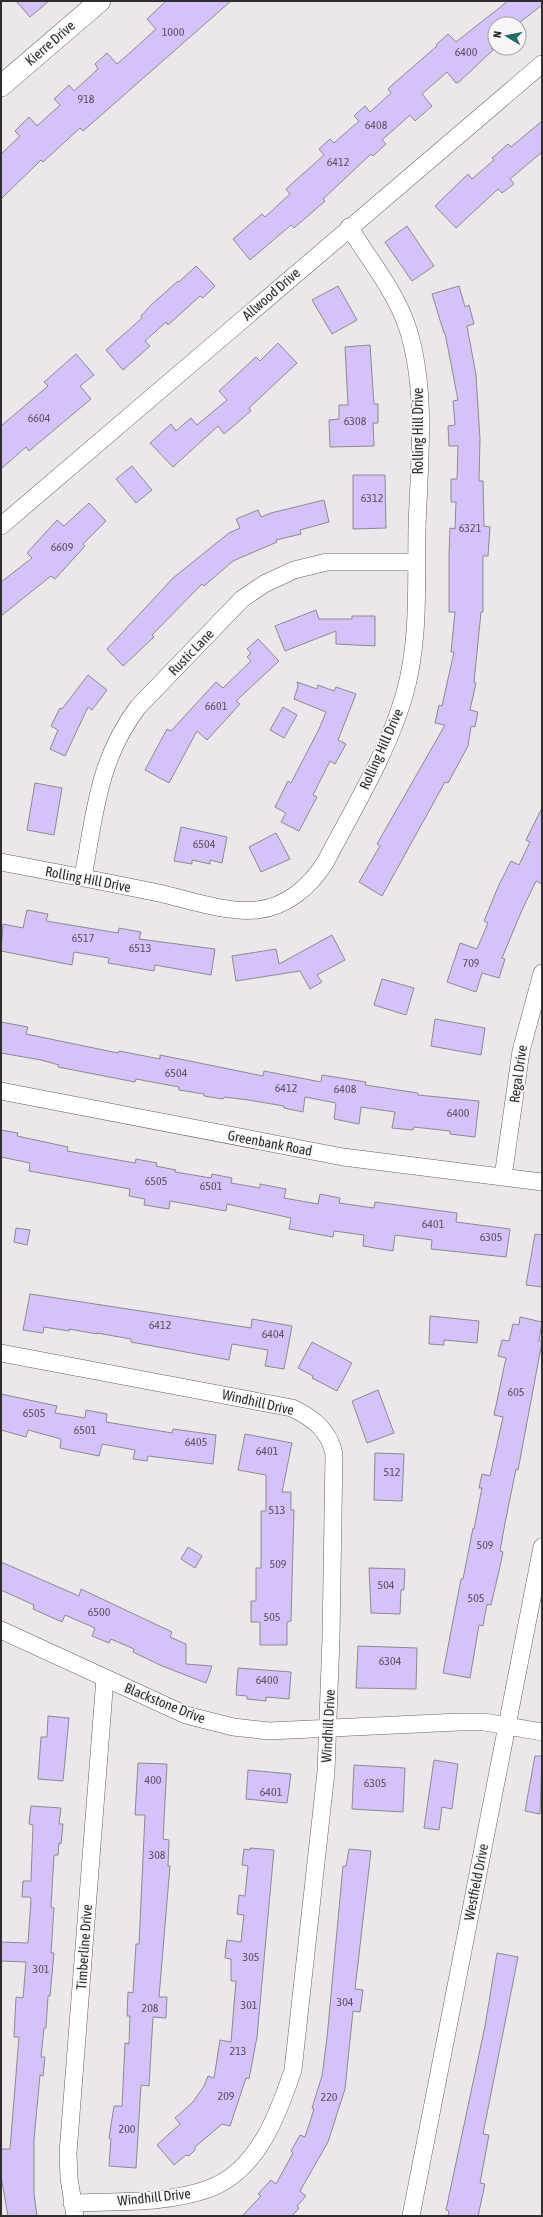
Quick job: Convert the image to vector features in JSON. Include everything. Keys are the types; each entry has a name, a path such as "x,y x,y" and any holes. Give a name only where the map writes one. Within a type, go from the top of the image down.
{"street":[{"name":"Kierre Drive","path":"1,86 100,1"},
{"name":"Allwood Drive","path":"1,526 542,64"},
{"name":"Rolling Hill Drive","path":"1,862 83,877 225,908 258,910 282,903 292,897 315,879 325,863 390,736 405,694 413,648 420,408 417,368 402,315 385,282 349,228"},
{"name":"Rustic Lane","path":"83,877 104,771 124,726 138,707 242,599 264,584 280,576 294,570 327,562 416,562"},
{"name":"Regal Drive","path":"503,1177 520,1050 542,973"},
{"name":"Greenbank Road","path":"1,1091 343,1157 542,1182"},
{"name":"Windhill Drive","path":"1,1353 282,1406 301,1412 320,1425 332,1445 334,1475 328,1729 325,1780 293,2070 272,2126 243,2165 216,2186 168,2198 74,2210"},
{"name":"Westfield Drive","path":"411,2216 542,1547"},
{"name":"Blackstone Drive","path":"1,1630 186,1715 210,1722 257,1730 328,1729 459,1722 507,1726 542,1732"},
{"name":"Timberline Drive","path":"74,2210 68,2153 105,1678"}],"building":[{"path":"16,1 49,1 30,17"},
{"path":"166,1 231,1 83,131 80,128 43,162 41,160 1,199 1,154 20,136 15,131 29,117 37,126 60,105 54,99 69,85 74,91 98,69 95,64 107,53 117,64 156,29 147,19"},
{"path":"508,1 542,1 542,5 527,17 489,16"},
{"path":"487,18 487,56 459,82 456,83 447,72 422,94 432,106 415,121 410,115 382,140 386,144 373,156 371,154 323,199 325,201 294,228 291,225 250,260 233,239 262,214 265,217 290,194 286,189 324,155 319,149 330,139 334,143 359,121 354,116 365,106 370,112 391,93 388,89 391,86 437,46 436,45 448,34 456,42"},
{"path":"542,121 542,152 510,179 514,184 502,193 498,189 456,228 435,206 468,174 472,179 494,160 492,158 508,144 511,147"},
{"path":"407,226 434,266 412,281 385,242"},
{"path":"196,266 215,286 203,298 200,296 168,325 166,322 145,341 150,346 123,370 106,350 142,318 141,316 151,305"},
{"path":"338,286 357,320 332,334 312,300"},
{"path":"459,286 465,307 469,305 474,324 467,326 476,375 480,439 479,481 483,481 484,526 490,527 488,556 483,556 483,612 481,612 474,682 476,683 470,710 478,712 475,727 471,726 468,746 448,783 445,782 382,896 359,882 380,846 377,844 445,725 435,723 439,705 442,706 454,652 451,652 455,612 449,612 449,554 450,528 455,529 456,502 451,502 451,479 457,479 458,446 449,446 448,426 455,425 453,401 458,400 445,333 432,294"},
{"path":"278,343 297,363 249,408 251,411 224,434 218,426 173,467 150,443 171,424 176,431 191,418 197,425 227,400 219,391 256,357 260,361"},
{"path":"370,345 374,404 378,404 378,423 373,423 374,446 330,447 329,420 339,419 339,405 348,405 345,347"},
{"path":"76,354 94,375 80,386 91,399 29,451 26,447 1,469 1,426 48,386 44,382"},
{"path":"132,466 152,490 136,503 116,479"},
{"path":"353,475 385,475 386,528 353,529"},
{"path":"324,500 329,522 300,530 301,534 276,540 277,542 233,561 204,586 202,584 152,635 154,637 123,666 107,649 173,578 229,533 240,528 236,519 258,510 261,517 271,513"},
{"path":"89,503 106,521 83,544 85,546 55,579 51,576 1,616 1,582 32,558 27,553 57,520 64,526"},
{"path":"316,610 319,619 352,619 352,616 375,616 375,646 336,644 336,631 285,651 275,626"},
{"path":"258,639 279,661 236,701 240,704 207,740 197,731 169,783 145,770 167,729 171,731 216,682 223,688 251,661 247,657 251,653 247,649"},
{"path":"88,675 107,690 92,710 88,707 65,756 50,749 58,730 51,726 60,708 62,709"},
{"path":"297,682 317,689 318,685 334,691 336,687 356,694 338,740 346,744 335,764 330,761 313,795 317,797 299,831 281,822 286,813 275,807 288,781 291,783 319,729 326,712 294,699 298,686"},
{"path":"283,707 297,715 284,738 270,730"},
{"path":"35,783 62,788 54,835 27,830"},
{"path":"542,808 542,884 536,881 522,910 502,958 505,959 499,978 482,973 476,992 447,982 460,943 477,949 488,923 484,921 498,887 511,861 519,865 530,842 526,840"},
{"path":"181,827 227,837 222,863 210,860 210,864 192,860 192,864 174,861"},
{"path":"276,833 290,859 261,872 249,847"},
{"path":"27,910 48,914 46,921 118,933 119,928 141,932 139,939 215,949 211,975 155,965 154,971 108,963 109,958 74,952 72,965 1,951 3,924 23,928"},
{"path":"332,935 345,960 317,975 322,982 310,989 300,971 236,981 232,956 276,949 279,964"},
{"path":"382,979 414,988 406,1015 374,1005"},
{"path":"435,1019 485,1028 481,1055 431,1046"},
{"path":"1,1022 28,1027 26,1034 118,1053 119,1051 160,1059 160,1055 263,1076 264,1071 321,1082 322,1075 366,1082 365,1085 418,1093 418,1095 479,1101 475,1137 450,1134 450,1131 414,1127 413,1130 392,1128 395,1112 361,1107 359,1124 334,1119 336,1103 305,1097 303,1112 284,1108 284,1106 224,1097 223,1099 204,1096 204,1094 179,1090 179,1087 136,1079 135,1082 58,1067 59,1065 41,1060 1,1053"},
{"path":"1,1130 18,1133 17,1136 68,1147 67,1151 135,1163 136,1159 157,1163 156,1166 176,1170 175,1172 211,1178 212,1174 232,1178 231,1183 260,1188 260,1184 286,1189 284,1198 318,1204 320,1194 340,1198 339,1203 374,1208 375,1202 457,1213 456,1222 510,1229 506,1257 431,1249 432,1240 395,1235 393,1251 363,1246 364,1235 334,1231 333,1237 289,1229 291,1218 227,1204 226,1211 170,1201 169,1209 144,1205 145,1199 129,1196 130,1189 29,1171 30,1163 1,1157"},
{"path":"16,1228 30,1230 27,1245 14,1242"},
{"path":"535,1234 542,1235 542,1287 526,1285"},
{"path":"30,1294 251,1328 252,1319 292,1326 284,1369 265,1366 268,1350 232,1344 229,1360 131,1342 131,1339 97,1333 44,1327 43,1333 23,1330"},
{"path":"430,1316 479,1321 477,1343 444,1340 444,1345 429,1344"},
{"path":"520,1317 542,1322 539,1341 542,1342 518,1470 516,1469 505,1523 500,1551 503,1552 499,1571 491,1605 487,1604 483,1626 479,1625 470,1678 443,1673 461,1579 463,1579 473,1528 474,1529 482,1488 479,1488 482,1474 490,1476 503,1417 494,1415 506,1358 498,1356 502,1340 509,1341 513,1324 519,1325"},
{"path":"312,1342 352,1363 337,1391 312,1378 313,1376 298,1368"},
{"path":"378,1390 394,1433 367,1443 352,1401"},
{"path":"1,1394 57,1406 55,1413 85,1418 86,1410 107,1414 106,1422 172,1433 173,1429 216,1435 213,1464 148,1456 147,1461 133,1459 135,1450 102,1444 99,1456 60,1448 61,1439 28,1430 26,1437 1,1430"},
{"path":"245,1434 292,1443 282,1492 291,1492 291,1510 294,1510 291,1621 287,1622 287,1645 260,1645 260,1622 251,1622 251,1601 256,1601 256,1568 261,1568 261,1511 266,1511 266,1475 238,1470"},
{"path":"375,1453 404,1454 402,1501 374,1500"},
{"path":"188,1547 202,1556 195,1568 181,1559"},
{"path":"1,1562 79,1596 81,1589 172,1632 170,1637 186,1644 186,1664 212,1666 206,1683 162,1666 133,1652 134,1649 111,1639 109,1643 92,1636 95,1628 65,1615 62,1622 33,1609 34,1605 1,1590"},
{"path":"369,1568 405,1569 404,1590 401,1590 400,1614 371,1613"},
{"path":"358,1646 417,1648 416,1689 356,1688"},
{"path":"238,1668 291,1672 289,1699 266,1697 266,1701 247,1699 247,1696 236,1695"},
{"path":"48,1716 69,1718 63,1781 38,1779 41,1737 47,1737"},
{"path":"535,1756 542,1756 540,1814 525,1811"},
{"path":"434,1760 458,1764 452,1809 442,1807 439,1830 424,1828"},
{"path":"138,1763 167,1764 163,1839 169,1840 168,1866 170,1866 159,1997 167,1997 166,2018 153,2017 149,2086 141,2085 136,2168 109,2166 111,2139 109,2138 114,2106 122,2106 125,2043 129,2044 130,2016 127,2016 128,1992 133,1993 136,1944 139,1944 145,1815 135,1815"},
{"path":"354,1765 405,1768 403,1812 352,1809"},
{"path":"248,1770 291,1774 287,1803 246,1799"},
{"path":"31,1806 61,1808 59,1824 63,1824 61,1844 59,1843 58,1855 54,1855 51,1907 54,1908 51,1953 54,1953 50,1996 48,1996 46,2028 44,2028 41,2057 45,2057 43,2076 40,2075 34,2140 34,2194 37,2216 8,2216 1,2176 1,2149 10,2149 19,2037 14,2037 16,1997 23,1998 26,1962 1,1961 1,1942 28,1943 31,1900 30,1897 22,1897 23,1881 31,1881 33,1825 29,1824"},
{"path":"250,1848 274,1850 257,2037 249,2079 246,2078 230,2126 222,2124 195,2147 195,2150 189,2156 186,2155 174,2165 157,2145 180,2124 175,2118 193,2102 204,2086 208,2076 214,2078 220,2040 231,2042 236,1981 231,1981 231,1959 225,1958 227,1940 241,1942 244,1915 237,1914 239,1895 245,1896 248,1866 242,1865 244,1849 250,1850"},
{"path":"349,1849 371,1851 355,1989 363,1990 360,2012 353,2011 345,2089 328,2142 300,2191 306,2196 297,2206 299,2208 292,2216 242,2216 261,2196 258,2194 271,2180 276,2184 293,2153 291,2151 300,2135 305,2137 314,2109 312,2108 322,2076 327,2038 343,1866 346,1866"},
{"path":"497,1953 518,1957 483,2134 489,2135 480,2183 485,2184 478,2216 448,2216 449,2211 446,2210 485,2026"}]}
